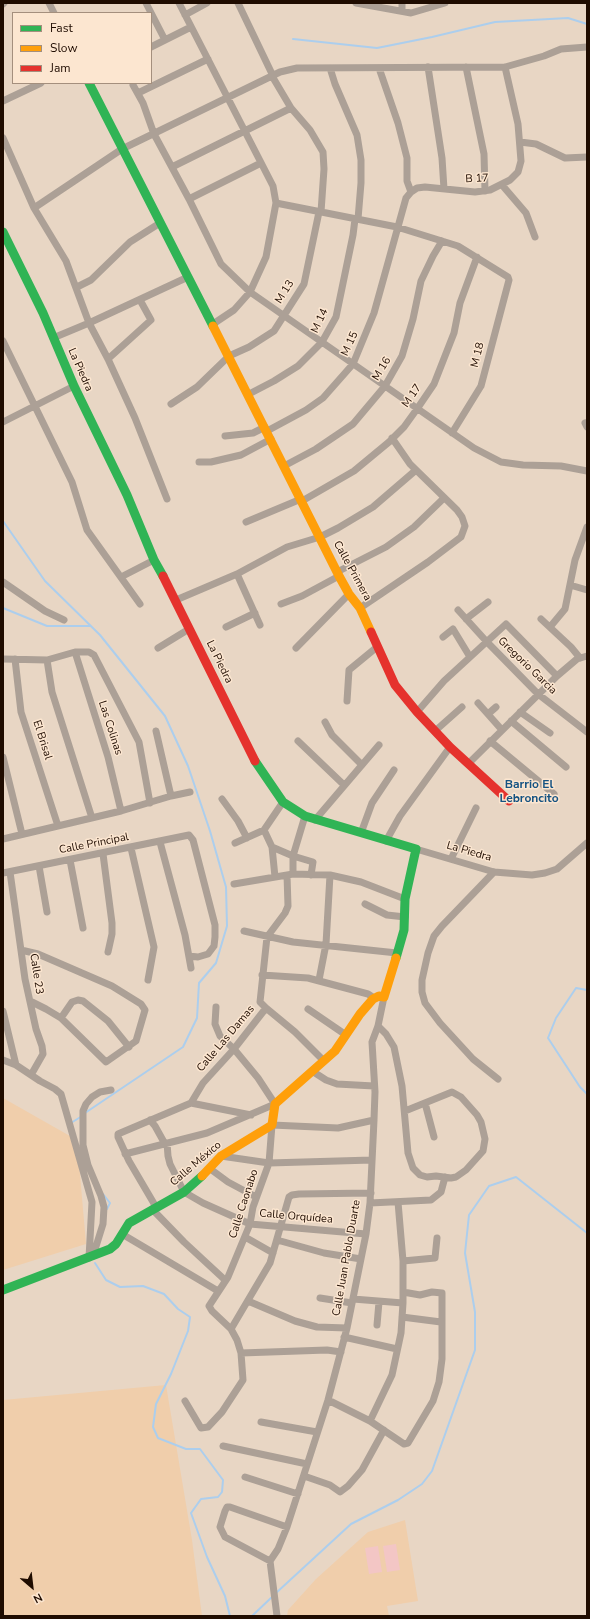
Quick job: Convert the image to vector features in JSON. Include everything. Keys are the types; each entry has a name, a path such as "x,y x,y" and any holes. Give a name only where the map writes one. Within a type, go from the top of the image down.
{"street":[{"path":"49,3 54,12"},
{"path":"146,3 151,12"},
{"path":"179,3 272,186 276,203 266,257 250,292 234,310 213,324"},
{"path":"185,15 207,3"},
{"name":"M 13","path":"172,404 197,387 229,356 249,347 274,331 304,284 320,212 324,169 323,152 310,130 291,108 272,76 238,3"},
{"path":"356,3 411,13 445,3"},
{"path":"402,3 402,11"},
{"path":"152,15 165,40"},
{"path":"152,46 191,27"},
{"path":"34,208 122,149 280,72 297,68 505,67 544,56 561,49 587,47"},
{"path":"138,93 208,59"},
{"path":"466,67 484,154 485,191"},
{"name":"B 17","path":"412,192 417,188 425,187 475,192 485,191 502,185 518,172 521,161 518,124 505,67"},
{"name":"M 14","path":"248,394 274,381 298,366 322,342 336,316 338,309 354,235 361,183 362,160 358,135 335,84 330,68"},
{"path":"379,68 400,130 407,158 407,181 412,192 406,198 398,227"},
{"path":"428,68 442,158 444,189"},
{"path":"3,101 39,84"},
{"name":"Calle Primera","path":"90,84 213,324 338,574 349,594 360,608 395,685 417,712 450,746 509,801"},
{"path":"133,85 138,93 154,134 221,264 250,292 474,448 501,462 523,465 561,466 587,471"},
{"path":"172,167 291,108"},
{"path":"3,138 34,208 66,261 77,287 89,323 108,359 148,449 167,499"},
{"path":"520,142 536,144 565,158 587,157"},
{"path":"189,200 261,164"},
{"path":"502,185 526,213 535,237"},
{"path":"276,203 398,227 458,246 477,257"},
{"path":"77,287 91,280 130,242 160,223"},
{"name":"M 15","path":"268,433 323,398 353,364 374,313 398,227"},
{"name":"La Piedra","path":"3,232 74,386 127,495 154,560 176,600 252,758 283,802 315,820 494,872 532,874 551,871 568,861 587,843"},
{"name":"M 16","path":"284,466 316,450 353,424 385,386 402,356 421,281 442,241"},
{"name":"M 18","path":"452,433 481,386 509,280 508,277 477,257"},
{"name":"M 17","path":"246,522 301,500 354,471 392,438 417,409 434,384 454,333 460,303 477,257"},
{"path":"53,338 188,277"},
{"path":"108,359 151,320 140,300"},
{"path":"3,341 72,482 87,530 140,604"},
{"path":"3,422 74,386"},
{"path":"225,436 268,433"},
{"path":"199,462 211,462 238,456 268,433"},
{"path":"360,608 428,562 461,537 465,526 462,517 410,464 392,438"},
{"path":"176,600 237,574 288,547 320,537 338,528 373,507 416,470"},
{"path":"281,604 302,596 386,546 414,527 444,498"},
{"path":"550,627 565,609 578,549 587,527"},
{"path":"121,577 154,560"},
{"path":"237,574 260,625"},
{"path":"3,582 45,611 64,620"},
{"path":"570,585 587,590"},
{"path":"296,648 349,594"},
{"path":"466,619 488,602"},
{"name":"Gregorio Garcia","path":"458,610 538,694 587,732"},
{"path":"226,627 254,613"},
{"path":"468,764 557,676 584,659 541,619"},
{"path":"417,712 444,681 506,624 508,624 557,676"},
{"path":"158,648 189,629"},
{"path":"443,637 453,629 470,657"},
{"path":"347,701 349,670 377,647"},
{"path":"3,659 47,660 75,652 89,652 94,655 139,742 150,803"},
{"name":"Las Colinas","path":"75,652 108,757 121,811"},
{"name":"El Brisal","path":"15,659 21,712 58,826"},
{"path":"47,660 52,692 92,818"},
{"path":"478,703 502,730"},
{"path":"435,730 462,707"},
{"path":"488,714 496,707"},
{"path":"520,712 550,733"},
{"path":"511,721 566,767"},
{"path":"325,722 332,735 362,765"},
{"path":"156,731 171,796"},
{"path":"298,741 322,766 344,785"},
{"path":"490,741 554,794"},
{"path":"315,820 379,745"},
{"path":"386,840 400,816 450,746"},
{"path":"3,757 22,834"},
{"path":"361,833 372,802 394,770"},
{"path":"3,839 121,811 190,792"},
{"path":"222,799 238,821 246,838"},
{"path":"235,843 264,830 283,802"},
{"path":"451,859 476,808"},
{"path":"293,856 306,816"},
{"path":"264,830 272,846 275,877"},
{"name":"Calle Principal","path":"6,873 189,836 193,840 215,925 215,938 214,946 208,954 198,957 189,956"},
{"path":"160,842 185,935 191,968"},
{"path":"272,846 293,856 313,862 311,875"},
{"path":"131,848 154,947 148,980"},
{"name":"Calle Juan Pablo Duarte","path":"270,1561 278,1549 287,1527 308,1464 328,1400 347,1328 366,1234 371,1193 374,1120 372,1042 378,1026 396,953 404,930 405,898 416,849"},
{"path":"103,854 112,923 112,934 108,952"},
{"name":"Calle Las Damas","path":"191,1103 204,1083 234,1049 266,1008 260,1002 267,937 285,913 288,906 293,856"},
{"path":"70,860 83,928"},
{"path":"39,866 47,912"},
{"path":"494,872 447,920 434,936 430,944 422,980 422,992 425,1003 440,1023 473,1059 498,1079"},
{"name":"Calle 23","path":"6,873 30,1001 43,1054 31,1075"},
{"path":"234,884 290,875 330,876 361,882 405,898"},
{"path":"319,980 326,944 330,876"},
{"path":"365,904 387,915 405,917"},
{"path":"244,931 293,942 326,944 396,953"},
{"path":"21,950 38,954 112,986 141,1004 145,1010 136,1041 106,1062 61,1018 30,1001"},
{"path":"262,975 319,980 368,994 374,998"},
{"path":"125,1154 207,1133 275,1104 335,1051 360,1014 374,998 379,996 384,997"},
{"path":"61,1018 72,1002 78,1000 83,1001 108,1021 129,1047"},
{"path":"216,1007 216,1030 258,1078 275,1104 272,1125 338,1128 374,1120"},
{"path":"266,1008 295,1032 324,1061"},
{"path":"308,1009 346,1035"},
{"path":"3,1011 16,1065"},
{"path":"378,1026 386,1034 394,1047 402,1086 408,1153 413,1168 420,1175 451,1178 460,1175 477,1159 483,1151 485,1145 484,1131 477,1115 461,1097 452,1092 405,1111"},
{"path":"3,1060 16,1065 61,1094 92,1202 92,1257"},
{"path":"312,1071 326,1080 337,1084 374,1086"},
{"path":"92,1257 103,1224 104,1207 102,1196 88,1165 83,1145 83,1111 86,1104 92,1097 100,1092 111,1090"},
{"path":"225,1280 184,1242 154,1208 125,1154 118,1134 191,1103 252,1115"},
{"path":"425,1103 434,1137"},
{"path":"150,1120 166,1144 170,1164 184,1192"},
{"name":"Calle México","path":"3,1290 104,1252 116,1244 129,1223 184,1192 220,1156 272,1125"},
{"name":"Calle Caonabo","path":"231,1329 212,1311 209,1306 225,1280 250,1224 256,1197 269,1163 272,1125"},
{"path":"220,1156 269,1163 372,1160"},
{"path":"209,1168 228,1182 256,1197"},
{"path":"370,1203 431,1200 441,1192 446,1177"},
{"name":"Calle Orquídea","path":"184,1192 202,1203 250,1224 280,1228 366,1234"},
{"path":"185,1401 200,1428 208,1427 222,1412 243,1380 241,1353 237,1340 231,1329 270,1263 289,1197 292,1195 371,1193"},
{"path":"370,1421 392,1375 398,1349 403,1303 403,1261 398,1202"},
{"path":"122,1234 218,1291"},
{"path":"245,1237 273,1253"},
{"path":"403,1261 435,1258 437,1238"},
{"path":"277,1240 324,1253 361,1259"},
{"path":"328,1400 370,1421 406,1445 433,1401 439,1382 442,1359 441,1322 443,1314 442,1294 432,1292 420,1295 403,1292"},
{"path":"320,1298 403,1303"},
{"path":"248,1302 317,1327 347,1328"},
{"path":"377,1325 379,1302"},
{"path":"402,1317 441,1322"},
{"path":"344,1337 398,1349"},
{"path":"241,1353 327,1350 341,1352"},
{"path":"261,1422 317,1432"},
{"path":"304,1476 330,1485 340,1492 348,1486 362,1470 384,1430"},
{"path":"223,1446 308,1464"},
{"path":"245,1477 298,1494"},
{"path":"277,1616 270,1561 225,1537 220,1527 227,1507 230,1507 287,1527"}],"shaded area":[{"path":"3,1098 77,1140 86,1244 3,1270"},
{"path":"166,1385 192,1540 202,1616 3,1616 3,1400"},
{"path":"405,1520 418,1601 387,1606 389,1616 287,1616 288,1610 316,1579 368,1532"},
{"path":"396,1544 400,1570 387,1572 383,1546"},
{"path":"378,1546 382,1572 369,1574 365,1548"}],"waterway":[{"path":"293,39 377,48 495,22 568,18 587,24"},
{"path":"3,521 45,581 100,635 165,716 188,766 210,831 226,887 227,926 216,963 199,983 197,1018 183,1047 85,1113"},
{"path":"3,608 47,626 91,626"},
{"path":"587,990 576,988 556,1018 548,1038 580,1087 587,1094"},
{"path":"71,1123 82,1116"},
{"path":"276,1593 351,1524 398,1500 422,1484 432,1471 475,1350 475,1312 465,1253 469,1215 489,1186 516,1177 587,1233"},
{"path":"103,1194 110,1203 107,1209"},
{"path":"95,1263 106,1280 120,1287 143,1286 164,1294 178,1309 190,1317 188,1331 171,1374 156,1404 153,1427 158,1438 186,1449 200,1449 223,1480 222,1492 218,1497 201,1499 191,1513 207,1557 225,1596 230,1616"},
{"path":"252,1616 273,1596"}],"traffic: fast":[{"path":"90,84 213,326"},
{"path":"3,232 43,313 74,386 127,495 154,560 163,576"},
{"path":"255,761 283,802 305,816 416,849 405,899 404,930 396,958"},
{"path":"3,1290 110,1249 116,1244 129,1223 184,1192 202,1176"}],"traffic: slow":[{"path":"213,326 339,576 349,594 360,608 371,632"},
{"path":"202,1176 221,1156 272,1125 275,1104 335,1051 360,1014 373,999 379,996 384,997 396,958"}],"traffic: jam":[{"path":"163,576 255,761"},
{"path":"371,632 395,685 417,712 450,747 509,801"}],"district":[{"name":"Barrio El Lebroncito","path":"529,792"}]}
